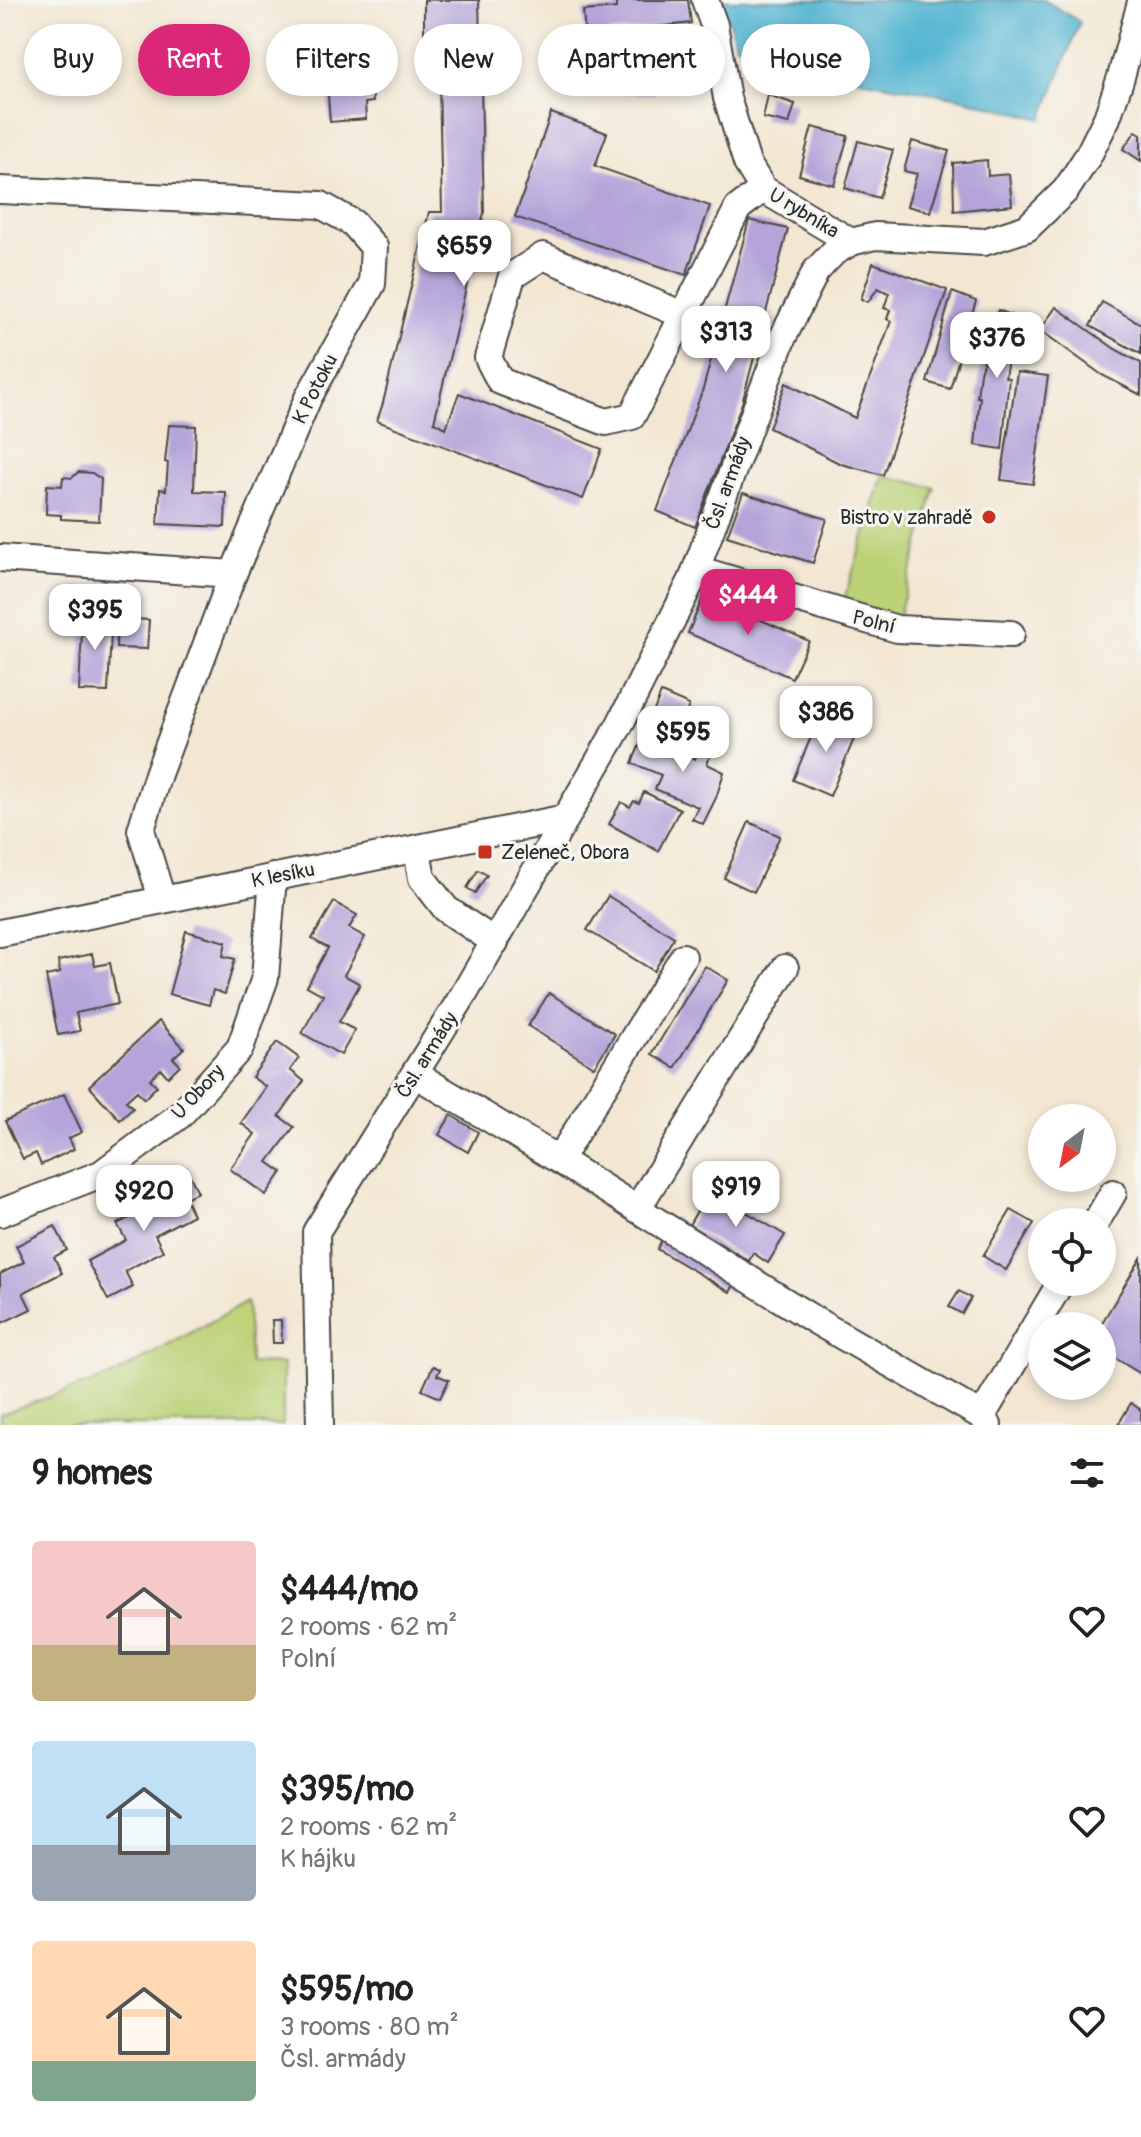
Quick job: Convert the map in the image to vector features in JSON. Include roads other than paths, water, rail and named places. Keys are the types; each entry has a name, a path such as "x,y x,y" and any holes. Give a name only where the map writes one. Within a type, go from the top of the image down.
{"street":[{"name":"U rybníka","path":"705,0 714,25 727,98 747,163 763,189 851,242"},
{"path":"851,242 875,236 984,242 1027,228 1066,190 1131,81 1141,2"},
{"path":"683,315 543,256 512,276 488,358 500,381 606,422 632,416 738,208 763,189"},
{"name":"K Potoku","path":"0,190 321,205 353,223 374,247 372,284 308,398 233,574 158,774 141,830 162,899"},
{"name":"Čsl. armády","path":"320,1425 316,1232 495,942 619,726 696,569 782,339 816,271 834,252 851,242"},
{"path":"0,558 233,574"},
{"name":"Polní","path":"696,569 897,629 1011,634"},
{"name":"K lesíku","path":"0,933 566,818"},
{"path":"417,850 422,878 446,909 495,942"},
{"name":"U Obory","path":"0,1213 101,1174 180,1115 240,1048 265,978 273,877"},
{"path":"559,1160 683,957"},
{"path":"637,1209 785,968"},
{"path":"415,1074 816,1321 985,1421 1053,1296"},
{"path":"1104,1208 1113,1193"}],"water":[{"path":"722,0 1044,0 1080,22 1042,119 960,98 870,82 870,24 741,24 741,46 736,45"}],"place":[{"name":"Bistro v zahradě","path":"989,517"},
{"name":"Zeleneč, Obora","path":"485,852"}]}
